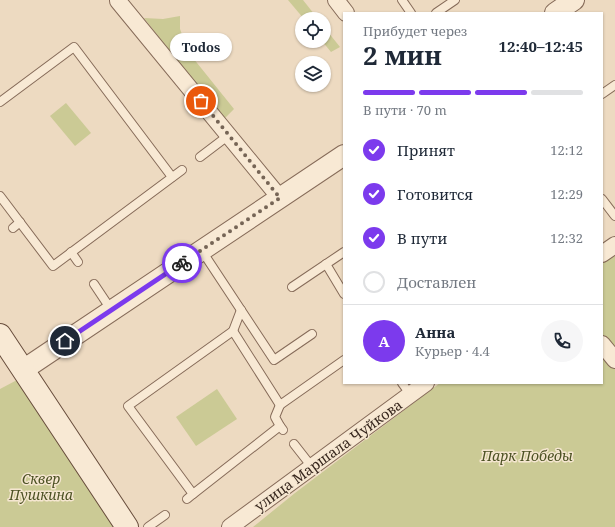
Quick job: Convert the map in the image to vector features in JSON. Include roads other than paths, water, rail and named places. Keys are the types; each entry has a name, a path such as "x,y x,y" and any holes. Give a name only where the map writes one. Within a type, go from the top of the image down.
{"main road":[{"path":"0,335 127,527"}],"street":[{"path":"336,0 345,12"},
{"path":"118,1 280,198"},
{"path":"23,370 343,156"},
{"path":"603,253 615,245"},
{"path":"603,345 615,360"},
{"name":"улица Маршала Чуйкова","path":"230,527 312,467 406,389 423,384"}],"lane":[{"path":"402,0 410,12"},
{"path":"437,12 455,0"},
{"path":"0,102 74,47 172,177"},
{"path":"603,93 615,85"},
{"path":"200,157 229,135"},
{"path":"0,196 53,266 182,170"},
{"path":"603,200 615,216"},
{"path":"12,228 20,222"},
{"path":"202,250 274,360 312,334"},
{"path":"71,252 78,262"},
{"path":"292,287 343,253"},
{"path":"326,264 343,292"},
{"path":"94,284 112,310"},
{"path":"241,310 233,331 128,406 190,496 281,428 276,417 280,405 343,361"},
{"path":"233,331 280,405"},
{"path":"294,444 312,467"},
{"path":"148,527 165,515"}],"place":[{"name":"Todos","path":"201,101"}],"park label":[{"name":"Парк Победы","path":"527,455"},
{"name":"Сквер Пушкина","path":"41,486"}]}
